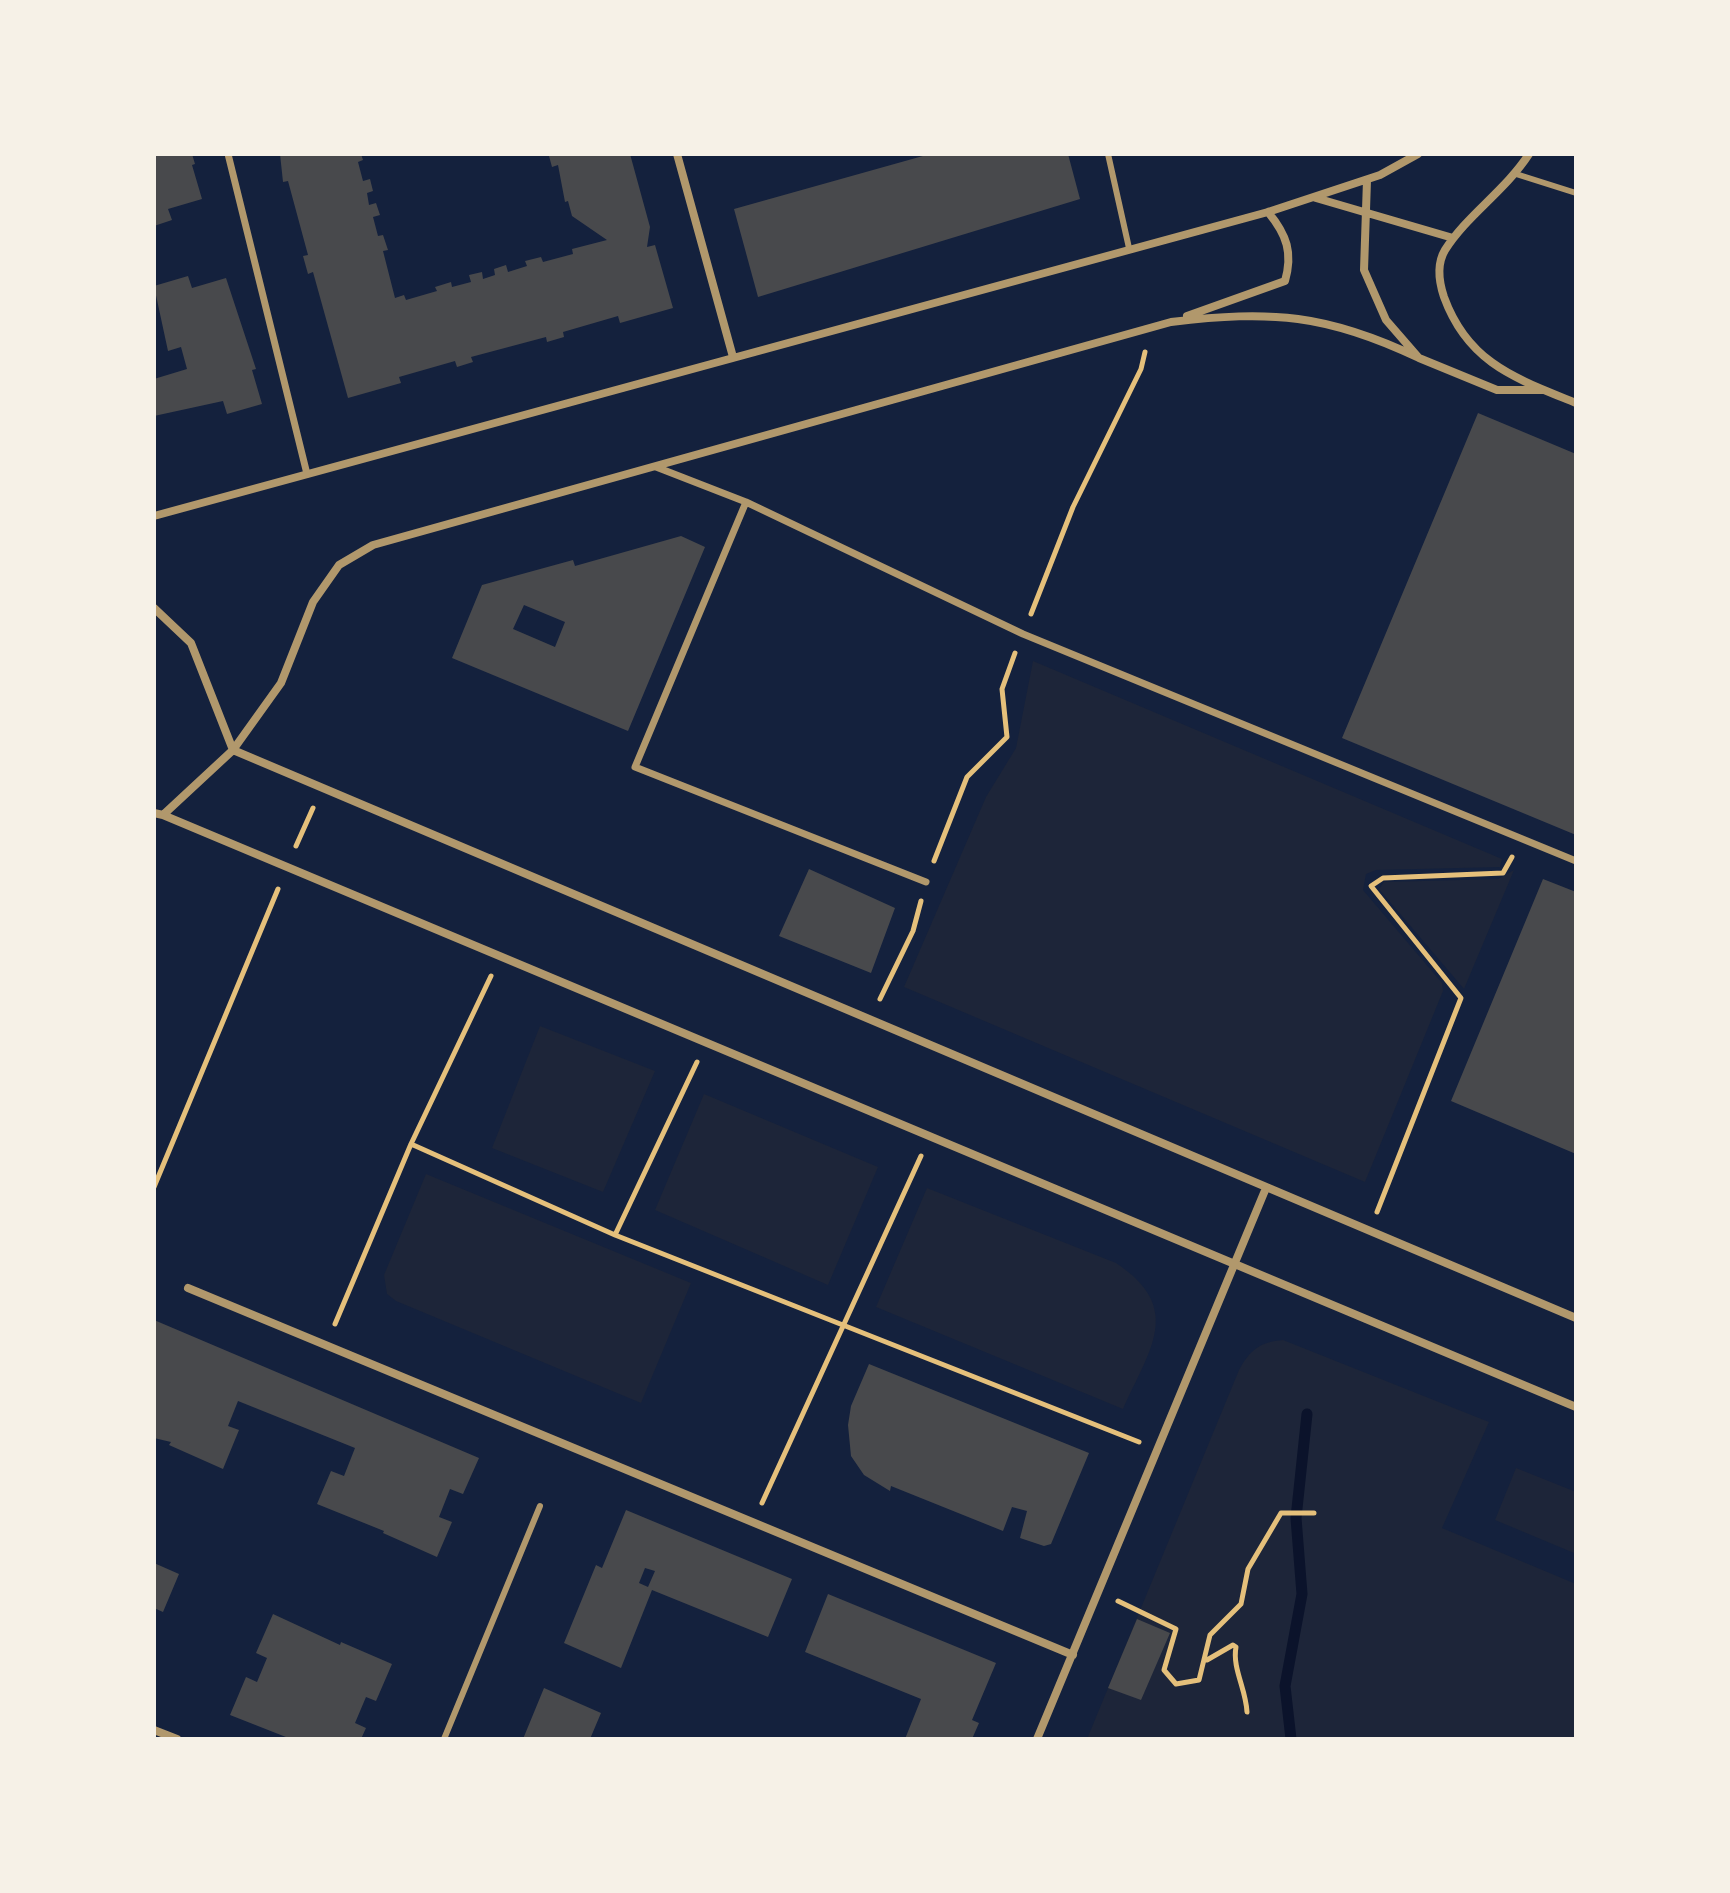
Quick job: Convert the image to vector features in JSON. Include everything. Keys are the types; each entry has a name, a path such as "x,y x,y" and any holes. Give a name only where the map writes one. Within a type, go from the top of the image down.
{"street":[{"path":"228,154 307,474"},
{"path":"677,154 733,357"},
{"path":"154,516 1268,212 1367,180 1418,154"},
{"path":"1529,154 1516,174 1453,238 1442,255 1438,280 1454,324 1475,353 1543,390 1576,403"},
{"path":"1367,180 1364,270 1386,320 1419,358"},
{"path":"1312,197 1453,238"},
{"path":"1268,212 1283,229 1292,258 1285,281 1151,328 373,545 339,565 313,602 281,683 233,750 159,814 1576,1407"},
{"path":"1171,322 1244,313 1309,319 1374,336 1497,390 1543,390"},
{"path":"656,467 746,502 1023,634 1576,861"},
{"path":"746,502 635,767 926,882"},
{"path":"154,608 191,643 233,750 1576,1318"},
{"path":"1037,1739 1266,1188"},
{"path":"188,1288 1073,1655"},
{"path":"154,1730 177,1739"}],"lane":[{"path":"1108,154 1129,248"},
{"path":"1516,174 1576,193"},
{"path":"444,1739 540,1506"}],"path":[{"path":"870,1020 913,931 926,882 967,777 1007,737 1002,689 1073,507 1141,369 1151,328"},
{"path":"154,1187 321,788"},
{"path":"1369,1231 1461,998 1371,886 1383,878 1503,873 1523,840"},
{"path":"326,1345 411,1144 500,957"},
{"path":"615,1235 705,1043"},
{"path":"753,1522 930,1136"},
{"path":"411,1144 615,1235 844,1323 1158,1450"},
{"path":"1099,1592 1176,1629 1164,1670 1176,1684 1199,1680 1207,1660 1210,1635 1241,1604 1248,1569 1281,1513 1314,1513"},
{"path":"1207,1660 1233,1645 1236,1647 1234,1659 1244,1685 1247,1712"}],"shaded area":[{"path":"1033,661 1502,859 1500,867 1376,870 1366,874 1363,890 1442,983 1443,991 1365,1182 904,987 986,797 1016,748"},
{"path":"1514,870 1464,989 1379,889 1384,882 1498,879"},
{"path":"540,1026 655,1071 603,1192 492,1148"},
{"path":"704,1094 878,1167 828,1285 655,1210"},
{"path":"426,1174 691,1283 641,1403 396,1301 387,1294 384,1275"},
{"path":"927,1188 1116,1263 1137,1280 1150,1296 1155,1313 1155,1330 1151,1348 1123,1409 876,1307"},
{"path":"1283,1340 1489,1422 1442,1528 1576,1584 1576,1739 1087,1739 1239,1370 1256,1348"},
{"path":"1516,1468 1576,1492 1574,1553 1495,1520"}],"building":[{"path":"154,154 192,154 202,199 168,209 172,220 154,226"},
{"path":"280,154 361,154 363,160 358,162 363,181 370,179 373,191 367,193 369,205 376,203 380,215 373,217 378,236 383,235 388,250 383,251 395,298 404,295 406,300 437,291 435,287 451,282 452,287 471,282 469,275 482,272 483,279 495,275 494,269 506,265 508,272 527,266 525,261 541,257 543,262 573,254 572,249 607,240 572,216 568,201 565,202 558,165 552,167 549,156 630,154 650,227 647,247 655,245 673,308 620,323 618,316 563,332 564,337 547,342 546,337 471,357 473,362 457,367 455,361 399,377 401,383 348,398 313,272 308,274 303,256 308,255 288,181 283,182"},
{"path":"930,154 1068,154 1080,199 758,297 734,209"},
{"path":"188,276 192,288 226,278 256,369 252,370 262,404 227,414 223,401 154,416 154,379 187,369 181,347 168,351 154,286"},
{"path":"1478,413 1576,454 1576,835 1342,738"},
{"path":"681,536 705,547 628,731 452,658 482,585 573,560 575,566","holes":["524,605 565,622 555,647 513,629"]},
{"path":"809,869 895,908 871,973 779,936"},
{"path":"1543,879 1576,892 1576,1154 1451,1101"},
{"path":"154,1320 479,1458 463,1494 450,1489 439,1517 452,1522 437,1557 317,1504 331,1471 344,1476 355,1448 238,1401 228,1426 239,1430 223,1469 169,1445 171,1442 154,1438"},
{"path":"869,1364 1089,1453 1051,1544 1044,1546 1020,1538 1027,1511 1012,1507 1003,1531 891,1486 890,1491 864,1475 851,1456 848,1425 851,1406"},
{"path":"626,1510 792,1579 768,1637 652,1590 621,1668 564,1643 596,1565 602,1568","holes":["645,1568 655,1571 648,1587 639,1583"]},
{"path":"154,1563 179,1574 163,1612 154,1608"},
{"path":"828,1594 996,1663 972,1720 979,1723 972,1739 905,1739 921,1699 805,1652"},
{"path":"273,1614 340,1645 341,1642 392,1664 376,1701 366,1697 355,1723 366,1728 361,1739 291,1739 230,1715 246,1677 257,1682 267,1658 256,1653"},
{"path":"1137,1619 1170,1633 1141,1700 1108,1688"},
{"path":"544,1688 601,1713 590,1739 523,1739"}],"waterway":[{"path":"1291,1739 1285,1686 1302,1594 1296,1518 1307,1414"}]}
